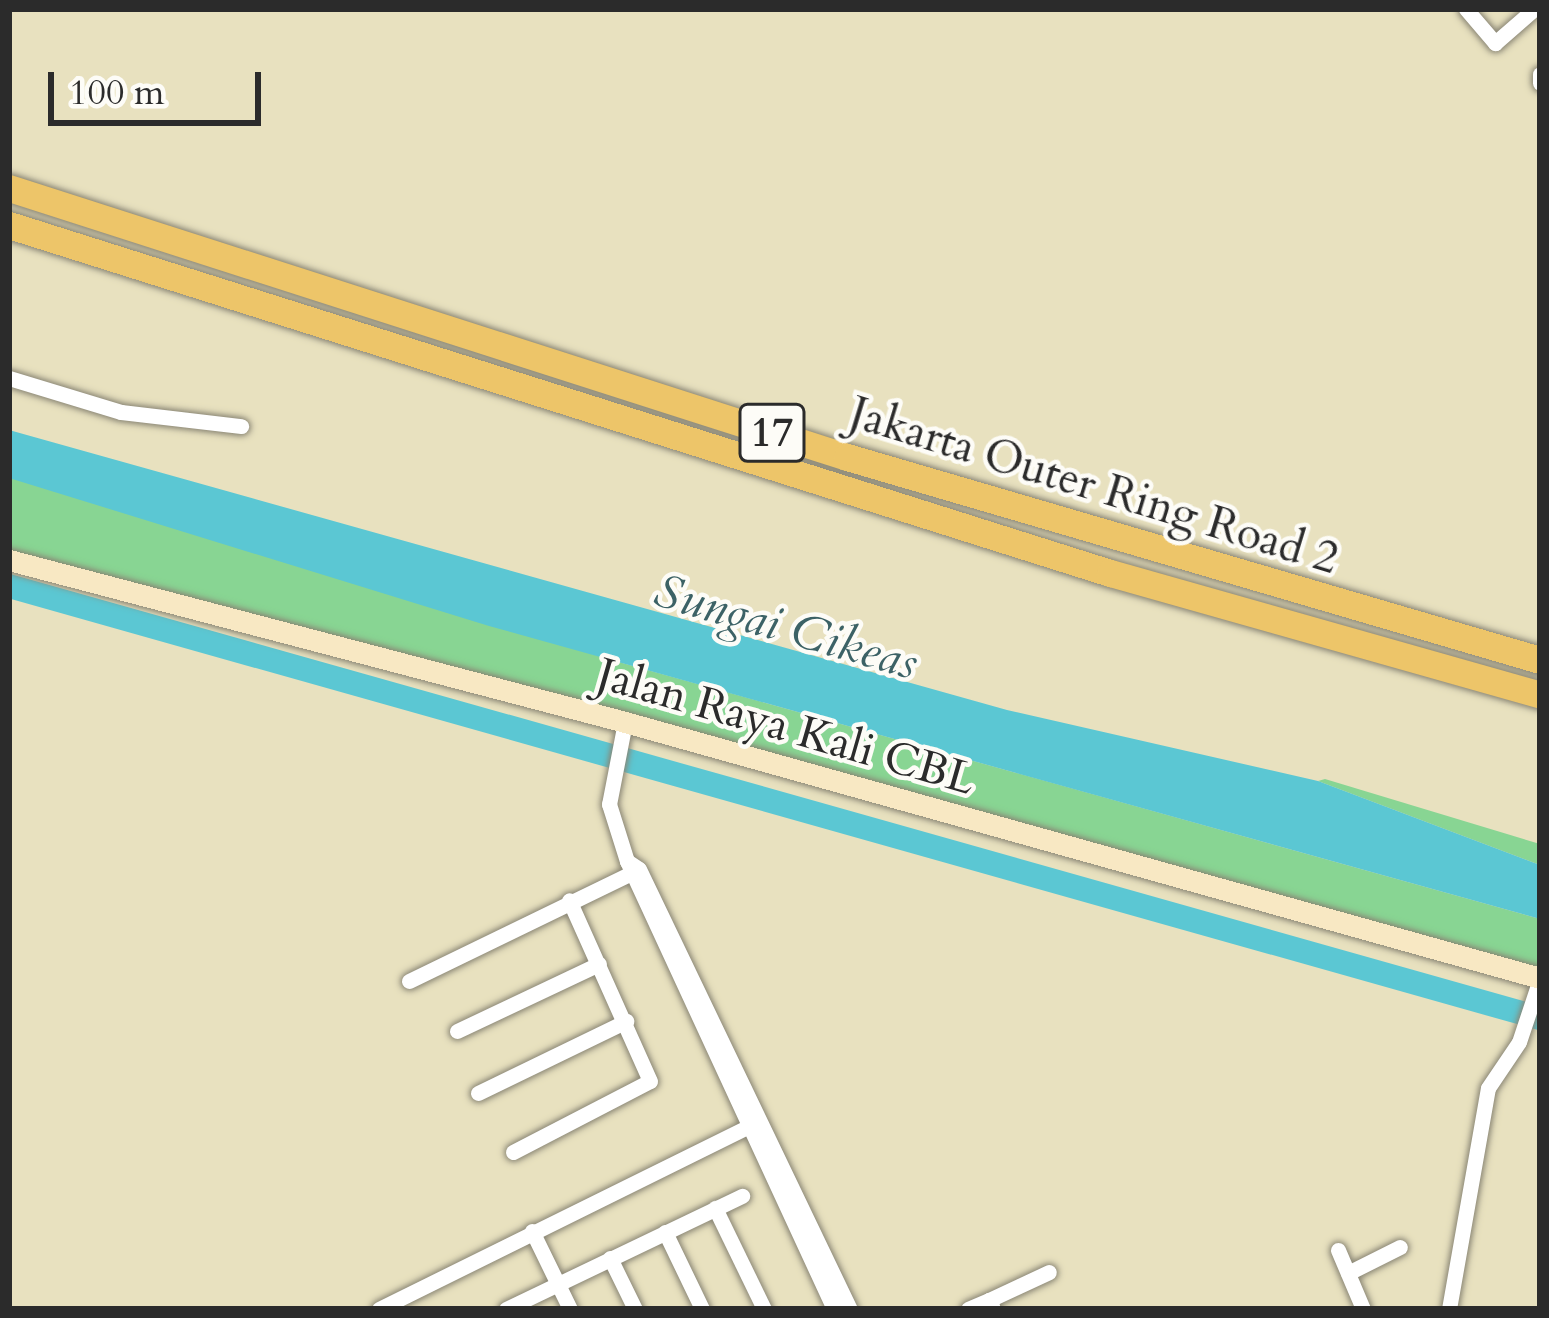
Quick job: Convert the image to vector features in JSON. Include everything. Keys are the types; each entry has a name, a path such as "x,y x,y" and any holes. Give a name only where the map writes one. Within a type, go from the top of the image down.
{"highway":[{"name":"Jakarta Outer Ring Road 2","path":"9,188 868,464 1540,660"},
{"name":"Jakarta Outer Ring Road 2","path":"9,225 1110,574 1540,695"}],"main road":[{"name":"Jalan Raya Kali CBL","path":"9,560 625,722 1540,979"}],"street":[{"path":"1466,9 1495,43 1534,9"},
{"path":"9,378 122,412 241,426"},
{"path":"625,722 608,804 631,868 835,1309"},
{"path":"409,981 631,868"},
{"path":"514,1152 648,1085 626,1021 569,900"},
{"path":"457,1031 599,964"},
{"path":"1449,1309 1488,1088 1519,1042 1540,979"},
{"path":"478,1093 626,1021"},
{"path":"380,1309 753,1124"},
{"path":"753,1124 850,1309"},
{"path":"506,1309 742,1196"},
{"path":"715,1208 764,1309"},
{"path":"532,1231 570,1309"},
{"path":"665,1232 701,1309"},
{"path":"1348,1273 1400,1247"},
{"path":"1338,1250 1363,1309"},
{"path":"610,1258 635,1309"},
{"path":"968,1309 991,1304 1048,1272"}],"green space":[{"path":"9,477 615,661 1540,919 1540,978 9,558"},
{"path":"1325,779 1540,844 1540,865 1318,781"}],"water":[{"path":"9,430 1007,710 1318,781 1540,865 1540,919 489,626 9,478"}],"waterway":[{"path":"9,586 1540,1018"}],"water label":[{"name":"Sungai Cikeas","path":"786,627"}]}
